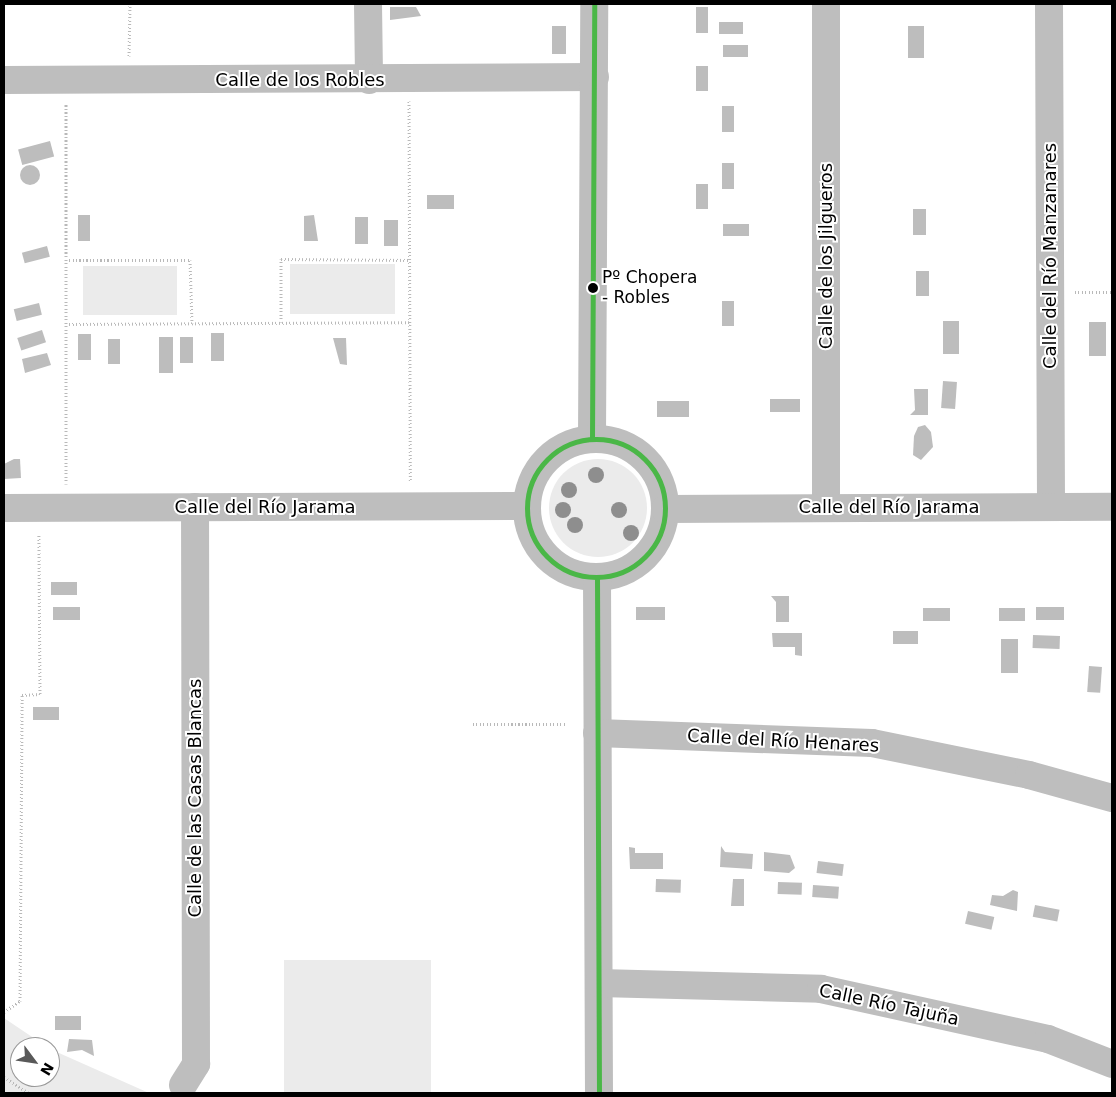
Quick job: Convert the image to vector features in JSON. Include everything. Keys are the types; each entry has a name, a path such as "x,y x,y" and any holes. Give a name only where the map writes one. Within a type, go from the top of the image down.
{"street":[{"path":"368,4 369,80"},
{"path":"592,439 594,4"},
{"name":"Calle de los Jilgueros","path":"826,4 826,507"},
{"name":"Calle del Río Manzanares","path":"1050,4 1051,507"},
{"name":"Calle de los Robles","path":"4,80 369,80 595,77"},
{"path":"592,439 614,441 635,450 651,466 662,486 665,509 652,549 618,574 597,578 575,574 539,548 530,528 527,506 532,481 546,460 567,445 592,439"},
{"name":"Calle del Río Jarama","path":"4,508 527,506"},
{"name":"Calle de las Casas Blancas","path":"183,1085 196,1064 195,507"},
{"name":"Calle del Río Jarama","path":"665,509 1112,507"},
{"path":"597,578 600,1093"},
{"name":"Calle del Río Henares","path":"597,733 872,743 1029,775 1112,798"},
{"name":"Calle Río Tajuña","path":"599,983 821,989 1048,1039 1112,1064"}],"path":[{"path":"129,62 130,4"},
{"path":"409,95 410,482"},
{"path":"66,97 69,260 66,484"},
{"path":"281,322 281,259 410,260"},
{"path":"69,260 190,260 192,323"},
{"path":"1065,292 1112,292"},
{"path":"69,324 410,322"},
{"path":"4,1012 20,1001 22,695 40,694 39,534"},
{"path":"473,724 567,724"},
{"path":"4,1077 29,1093"}],"shaded area":[{"path":"390,7 416,7 421,16 390,20"},
{"path":"696,7 708,7 708,33 696,33"},
{"path":"719,22 743,22 743,34 719,34"},
{"path":"552,26 566,26 566,54 552,54"},
{"path":"908,26 924,26 924,58 908,58"},
{"path":"723,45 748,45 748,57 723,57"},
{"path":"696,66 708,66 708,91 696,91"},
{"path":"722,106 734,106 734,132 722,132"},
{"path":"50,141 54,156 22,165 18,150"},
{"path":"722,163 734,163 734,189 722,189"},
{"path":"30,165 37,168 40,175 37,182 30,185 23,182 20,175 23,168"},
{"path":"696,184 708,184 708,209 696,209"},
{"path":"427,195 454,195 454,209 427,209"},
{"path":"913,209 926,209 926,235 913,235"},
{"path":"78,215 90,215 90,241 78,241"},
{"path":"314,215 318,241 304,241 304,216"},
{"path":"355,217 368,217 368,244 355,244"},
{"path":"384,220 398,220 398,246 384,246"},
{"path":"723,224 749,224 749,236 723,236"},
{"path":"47,246 50,257 25,263 22,253"},
{"path":"290,264 395,264 395,314 290,314"},
{"path":"83,266 177,266 177,315 83,315"},
{"path":"916,271 929,271 929,296 916,296"},
{"path":"722,301 734,301 734,326 722,326"},
{"path":"39,303 42,315 17,321 14,309"},
{"path":"943,321 959,321 959,354 943,354"},
{"path":"1089,322 1106,322 1106,356 1089,356"},
{"path":"42,330 46,342 21,350 17,338"},
{"path":"211,333 224,333 224,361 211,361"},
{"path":"78,334 91,334 91,360 78,360"},
{"path":"159,337 173,337 173,373 159,373"},
{"path":"180,337 193,337 193,363 180,363"},
{"path":"333,338 346,338 347,365 340,364"},
{"path":"108,339 120,339 120,364 108,364"},
{"path":"47,353 51,365 25,373 22,359"},
{"path":"943,381 957,382 955,409 941,408"},
{"path":"914,389 928,389 928,415 910,415 915,410"},
{"path":"770,399 800,399 800,412 770,412"},
{"path":"657,401 689,401 689,417 657,417"},
{"path":"925,425 931,432 933,447 921,460 913,455 914,436 918,427"},
{"path":"14,459 20,459 21,478 4,479 4,464"},
{"path":"598,459 617,462 633,473 644,489 647,508 644,527 633,543 617,554 598,557 579,554 563,543 552,527 549,508 552,489 563,473 579,462"},
{"path":"51,582 77,582 77,595 51,595"},
{"path":"771,596 789,596 789,622 776,622 776,602"},
{"path":"53,607 80,607 80,620 53,620"},
{"path":"636,607 665,607 665,620 636,620"},
{"path":"1036,607 1064,607 1064,620 1036,620"},
{"path":"923,608 950,608 950,621 923,621"},
{"path":"999,608 1025,608 1025,621 999,621"},
{"path":"893,631 918,631 918,644 893,644"},
{"path":"772,633 802,633 802,656 795,655 795,647 773,647"},
{"path":"1033,635 1060,636 1060,649 1033,648"},
{"path":"1001,639 1018,639 1018,673 1001,673"},
{"path":"1089,666 1102,667 1100,693 1087,692"},
{"path":"33,707 59,707 59,720 33,720"},
{"path":"721,846 725,852 753,854 752,869 720,867"},
{"path":"629,847 635,848 635,853 663,853 663,869 630,869"},
{"path":"764,852 790,855 795,868 789,873 764,871"},
{"path":"818,861 844,864 842,876 817,873"},
{"path":"656,879 681,880 681,893 656,892"},
{"path":"733,879 744,879 744,906 731,906"},
{"path":"778,882 802,883 802,895 778,894"},
{"path":"813,885 839,887 838,899 812,897"},
{"path":"1013,890 1018,892 1017,911 990,905 992,895 1003,896"},
{"path":"1035,905 1060,910 1057,922 1033,917"},
{"path":"968,911 994,917 991,930 965,924"},
{"path":"284,960 431,960 431,1093 284,1093"},
{"path":"55,1016 81,1016 81,1030 55,1030"},
{"path":"4,1018 32,1037 10,1037 10,1087 60,1087 60,1053 149,1093 4,1093"},
{"path":"69,1039 92,1040 94,1056 82,1050 67,1052"}],"transit line":[{"path":"592,439 594,4"},
{"path":"596,439 622,445 645,459 659,482 665,508 659,534 645,557 622,571 596,577 570,571 547,557 533,534 527,508 533,482 547,459 570,445 596,439"},
{"path":"597,577 599,1093"}],"place":[{"name":"Pº Chopera - Robles","path":"593,288"}]}
